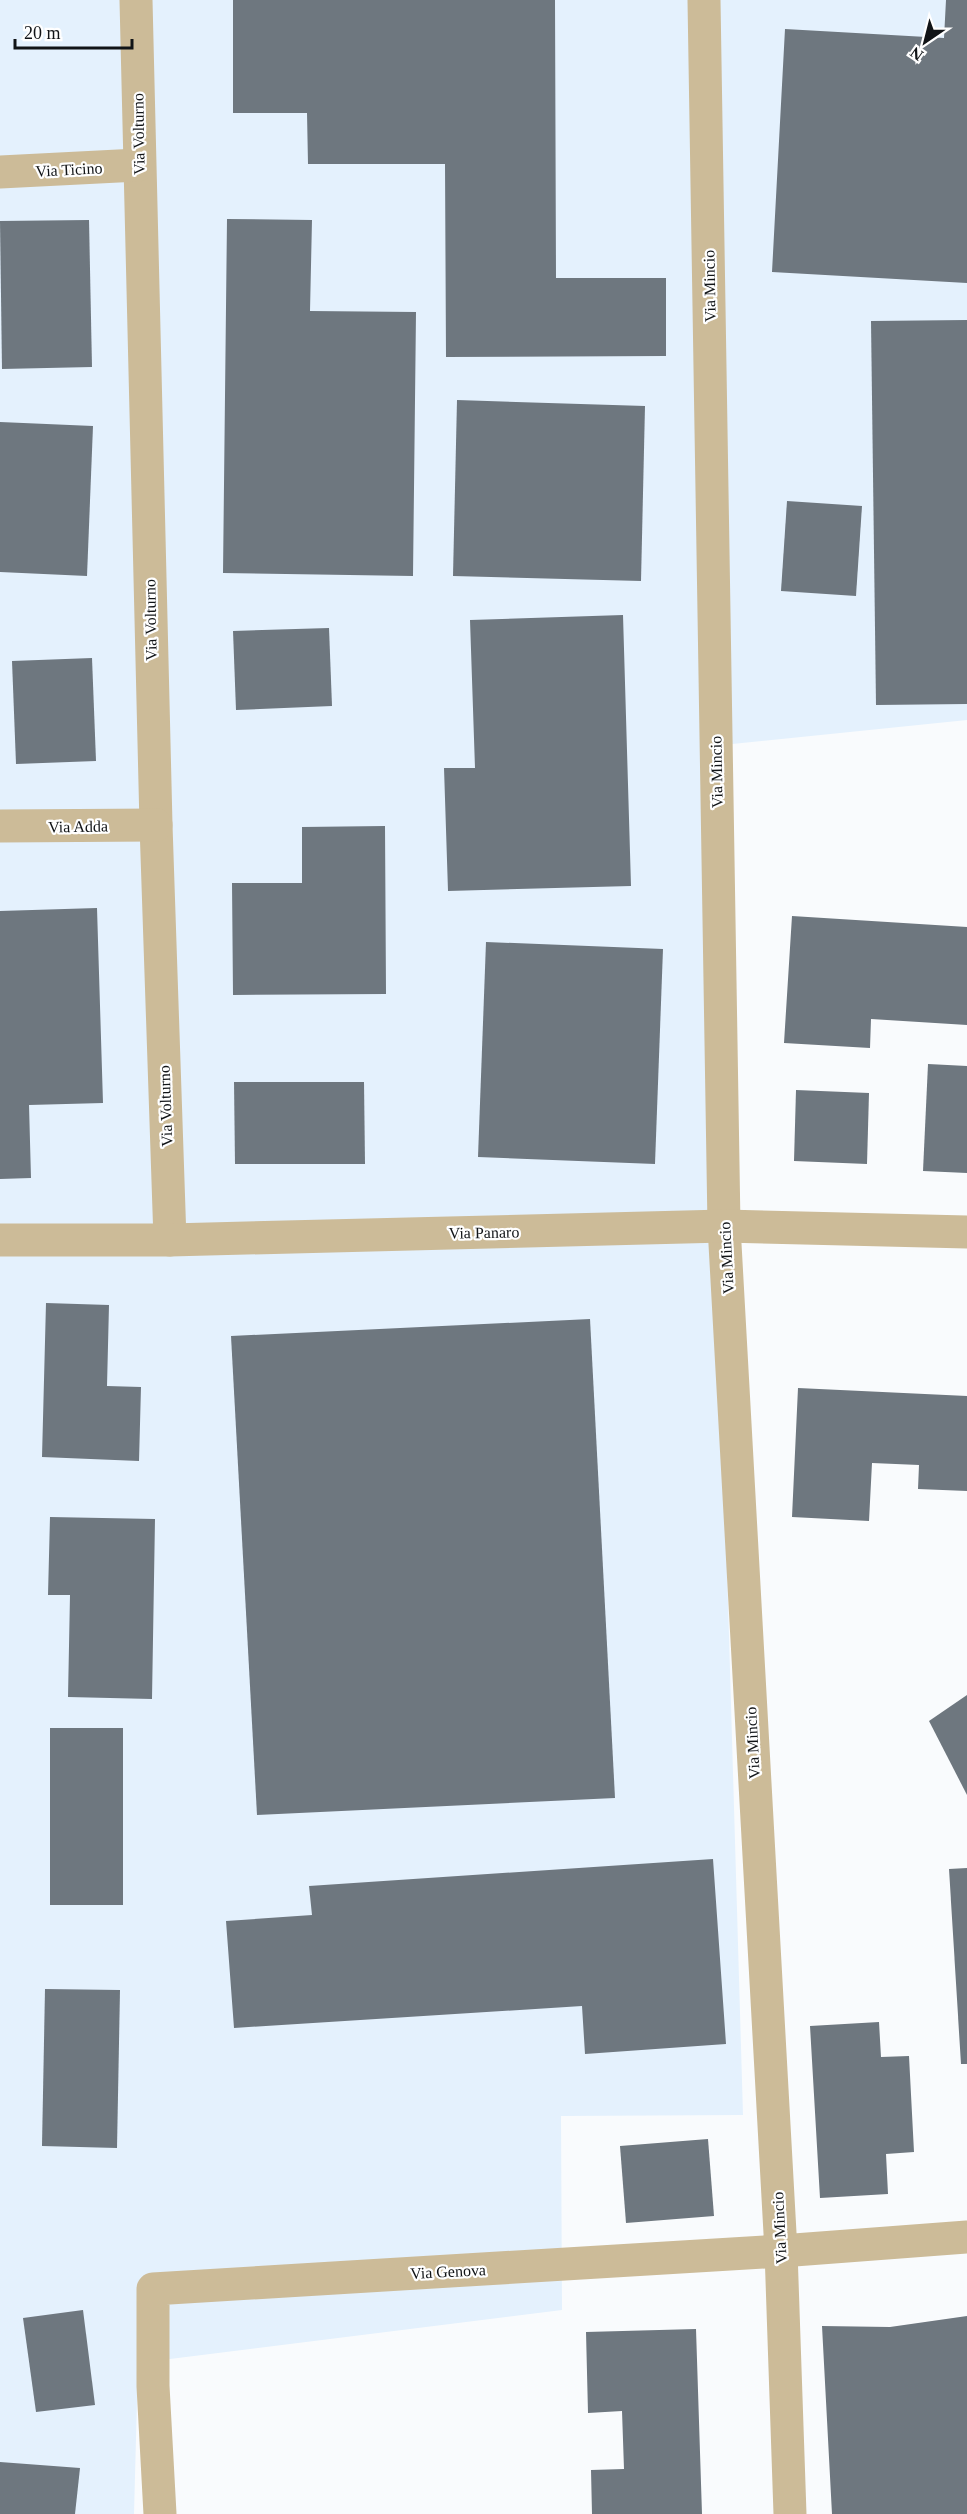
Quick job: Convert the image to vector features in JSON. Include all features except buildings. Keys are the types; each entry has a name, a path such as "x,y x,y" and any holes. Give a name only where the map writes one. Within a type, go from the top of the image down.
{"street":[{"name":"Via Volturno","path":"136,0 138,165 156,825 170,1240"},
{"name":"Via Mincio","path":"704,0 724,1226 780,2251 790,2514"},
{"name":"Via Ticino","path":"0,172 138,165"},
{"name":"Via Adda","path":"0,826 156,825"},
{"name":"Via Panaro","path":"0,1240 170,1240 724,1226 967,1232"},
{"name":"Via Genova","path":"160,2514 153,2386 153,2289 780,2251 967,2237"}],"shaded area":[{"path":"0,0 967,0 967,720 703,747 743,2115 561,2116 562,2310 138,2363 134,2514 0,2514"}]}
